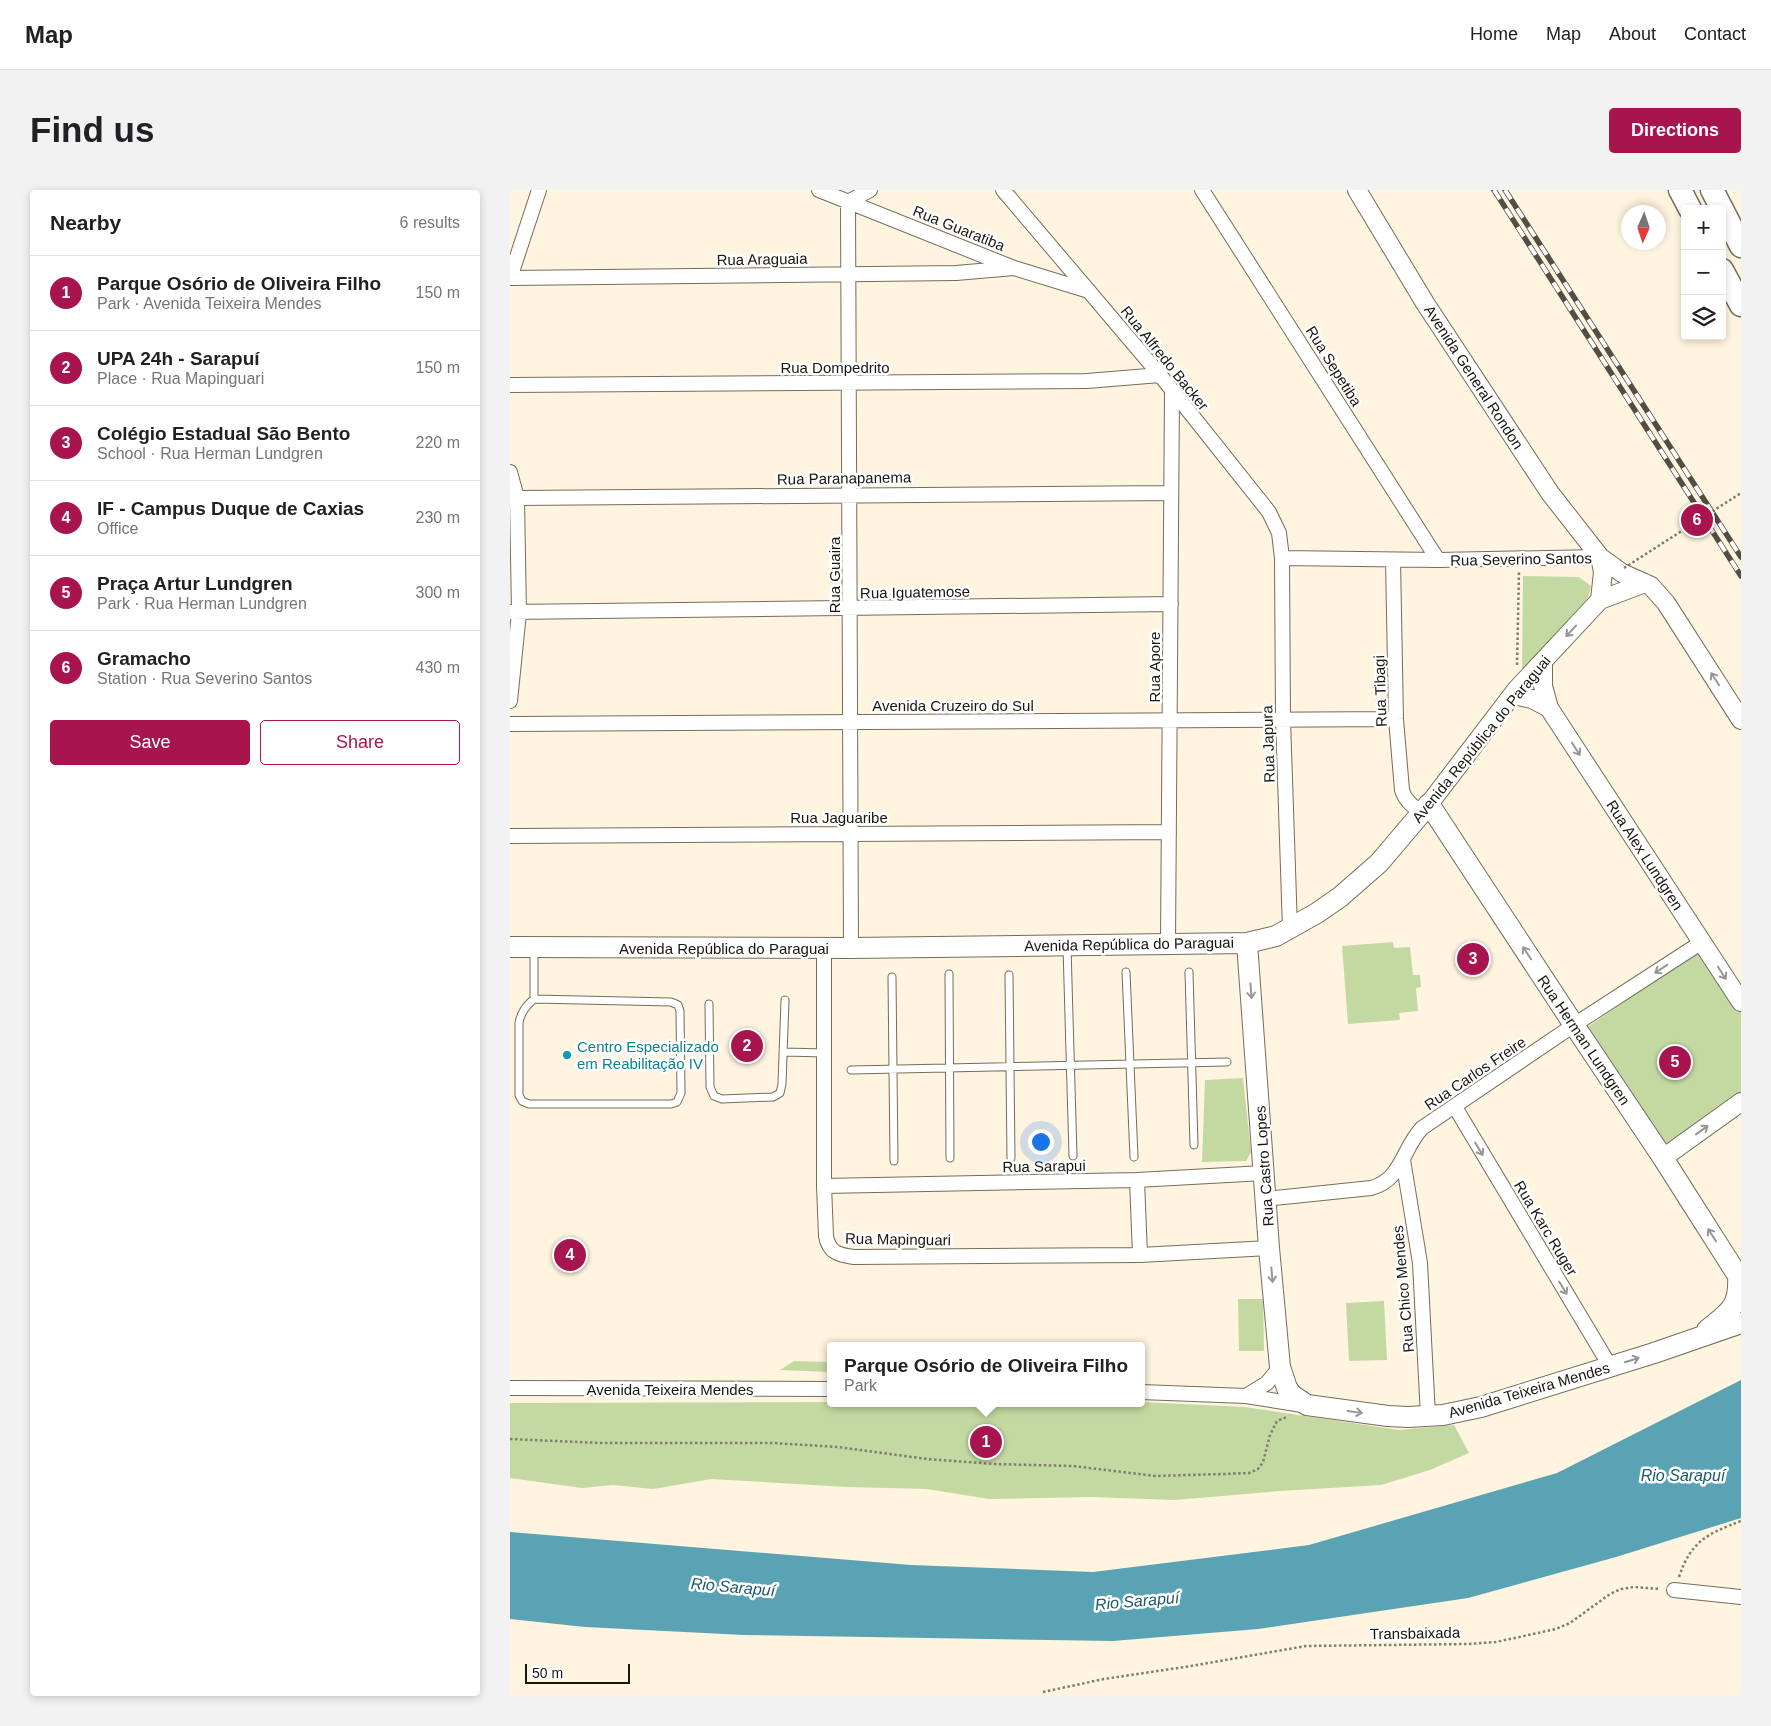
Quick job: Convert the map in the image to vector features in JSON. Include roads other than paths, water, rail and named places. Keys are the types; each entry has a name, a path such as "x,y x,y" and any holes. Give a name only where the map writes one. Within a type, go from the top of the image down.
{"main road":[{"path":"1680,190 1688,205"},
{"path":"1712,190 1720,205"},
{"path":"1726,217 1741,246"},
{"path":"1726,277 1741,305"},
{"name":"Avenida República do Paraguai","path":"510,947 851,948 1247,943 1276,936 1340,897 1379,863 1425,808"},
{"name":"Rua Herman Lundgren","path":"1425,808 1574,1025 1740,1277 1733,1308 1698,1338"},
{"name":"Rua Castro Lopes","path":"1247,943 1269,1248 1280,1367 1287,1388 1301,1412"},
{"name":"Avenida Teixeira Mendes","path":"1301,1412 1388,1416 1443,1415 1481,1407 1741,1323"}],"street":[{"path":"510,278 539,190"},
{"name":"Rua Guaratiba","path":"819,190 1014,268 1089,291"},
{"path":"848,202 870,190"},
{"name":"Rua Alfredo Backer","path":"1003,190 1160,375 1270,512 1278,533 1282,558"},
{"name":"Rua Sepetiba","path":"1202,190 1438,560"},
{"name":"Avenida General Rondon","path":"1357,190 1425,303 1550,493 1600,557"},
{"name":"Rua Guaira","path":"848,202 851,948"},
{"name":"Rua Araguaia","path":"510,278 956,273 1014,268"},
{"name":"Rua Dompedrito","path":"510,385 1087,381 1160,375"},
{"name":"Rua Apore","path":"1168,943 1172,392"},
{"path":"510,472 514,499 515,612 510,701"},
{"name":"Rua Paranapanema","path":"514,499 850,494 1171,493"},
{"path":"1600,557 1603,572 1600,600"},
{"name":"Rua Severino Santos","path":"1282,558 1438,560 1600,557 1622,573 1645,583 1657,592 1741,720"},
{"name":"Rua Japura","path":"1282,558 1283,719 1290,929"},
{"name":"Rua Tibagi","path":"1393,560 1396,718 1404,796 1425,808"},
{"name":"Avenida República do Paraguai","path":"1425,808 1515,692 1600,600 1645,583"},
{"name":"Rua Iguatemose","path":"515,612 1170,604"},
{"name":"Rua Alex Lundgren","path":"1543,662 1543,686 1549,708 1741,1002"},
{"path":"1515,692 1549,708"},
{"name":"Avenida Cruzeiro do Sul","path":"510,724 1396,718"},
{"name":"Rua Jaguaribe","path":"510,836 1169,832"},
{"name":"Rua Carlos Freire","path":"1266,1199 1370,1188 1381,1185 1392,1177 1403,1160 1413,1138 1422,1128 1574,1025 1702,942"},
{"name":"Rua Mapinguari","path":"824,948 824,1186 827,1243 832,1250 840,1255 854,1258 1140,1255 1269,1248"},
{"path":"1663,1158 1741,1102"},
{"name":"Rua Karc Ruger","path":"1454,1107 1610,1366"},
{"name":"Rua Chico Mendes","path":"1403,1160 1420,1263 1428,1416"},
{"name":"Rua Sarapui","path":"824,1186 1137,1180 1264,1173"},
{"path":"1137,1180 1140,1255"},
{"path":"1246,1396 1267,1383 1280,1367"},
{"name":"Avenida Teixeira Mendes","path":"510,1388 827,1389"},
{"path":"1145,1392 1246,1396 1301,1412"},
{"path":"1674,1590 1741,1597"}],"lane":[{"path":"1067,945 1073,1156"},
{"path":"534,948 534,999 521,1014 519,1023 519,1095 522,1101 529,1104 671,1104 677,1102 681,1093 680,1011 678,1005 671,1002 534,999"},
{"path":"1126,972 1134,1157"},
{"path":"1189,972 1190,1063 1194,1145"},
{"path":"949,974 950,1158"},
{"path":"1009,975 1011,1158"},
{"path":"892,977 894,1161"},
{"path":"709,1004 710,1087 714,1096 722,1099 773,1097 780,1093 782,1084 785,1000"},
{"path":"784,1052 824,1053"},
{"path":"851,1070 1227,1062"}],"water":[{"name":"Rio Sarapuí","path":"1741,1380 1741,1518 1616,1557 1468,1598 1258,1629 1113,1641 744,1635 585,1627 510,1619 510,1532 911,1565 1093,1572 1309,1545 1557,1473"}],"railway":[{"path":"1494,190 1741,576"},
{"path":"1505,190 1741,557"}],"place":[{"name":"Gramacho","path":"1697,520"},
{"name":"Colégio Estadual São Bento","path":"1473,959"},
{"name":"UPA 24h - Sarapuí","path":"747,1046"},
{"name":"Centro Especializado em Reabilitação IV","path":"567,1055"},
{"name":"Praça Artur Lundgren","path":"1675,1062"},
{"name":"IF - Campus Duque de Caxias","path":"570,1255"},
{"name":"Parque Osório de Oliveira Filho","path":"986,1442"}]}
